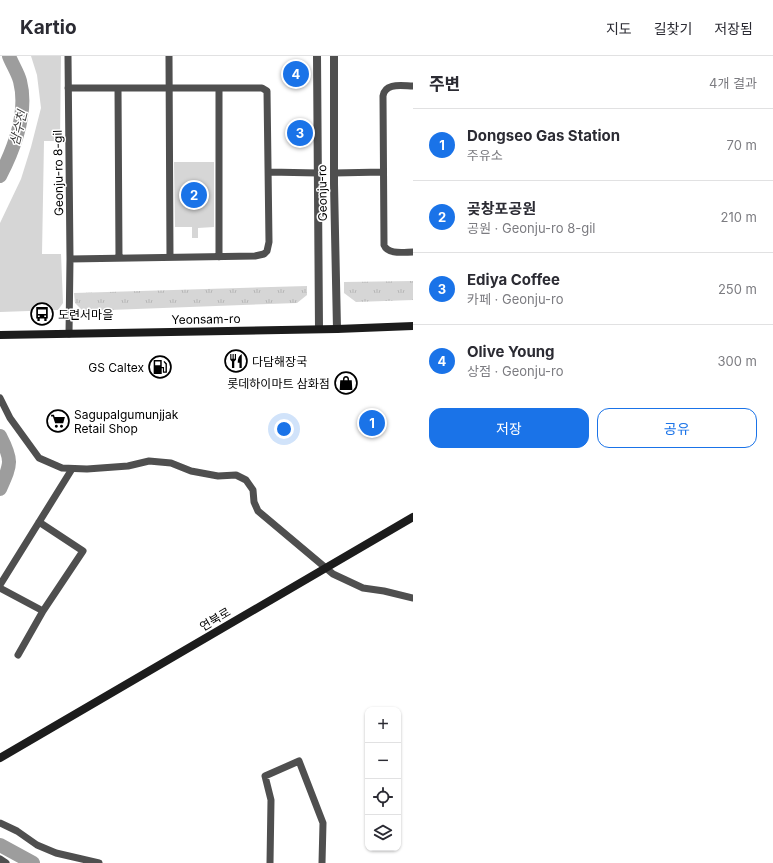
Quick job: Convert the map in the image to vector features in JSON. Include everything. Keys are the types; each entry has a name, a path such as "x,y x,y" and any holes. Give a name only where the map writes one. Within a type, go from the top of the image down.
{"main road":[{"name":"Yeonsam-ro","path":"0,335 337,329 413,326"},
{"name":"연북로","path":"0,758 413,517"}],"street":[{"name":"Geonju-ro 8-gil","path":"68,56 70,259 69,334"},
{"path":"169,56 170,257"},
{"name":"Geonju-ro","path":"317,56 319,329"},
{"name":"Geonju-ro","path":"334,56 334,173 337,329"},
{"path":"413,86 388,87 384,91 383,172 385,248 390,251 413,252"},
{"path":"68,88 262,88 267,91 269,172 269,242 267,251 261,255 70,259"},
{"path":"118,88 119,258"},
{"path":"219,88 219,257"},
{"path":"269,172 318,172"},
{"path":"334,173 383,172"},
{"path":"0,398 10,418 39,458 62,468 72,469 128,466 149,460 171,463 191,470 218,476 236,475 246,480 253,490 254,502 258,511 333,574 364,588 413,598"},
{"path":"0,585 72,469"},
{"path":"18,655 43,612 83,551 39,522"},
{"path":"0,588 43,612"},
{"path":"270,863 271,800 265,776 299,761 323,823 322,863"},
{"path":"0,823 17,831 37,845 56,853 99,863"},
{"path":"0,858 6,863"}],"green space":[{"path":"31,56 61,56 60,141 44,141 42,254 61,254 63,303 58,310 0,312 0,223 21,179 41,108 37,75"},
{"path":"174,162 214,162 214,227 198,228 198,238 192,238 192,227 175,227"},
{"path":"413,281 413,300 356,302 344,293 344,282"},
{"path":"307,286 307,295 297,303 83,311 75,303 74,293"}],"waterway":[{"name":"삼수천","path":"0,176 15,142 21,118 22,105 20,81 9,56"},
{"name":"삼수천","path":"0,436 9,457 8,468 0,489"},
{"name":"삼수천","path":"0,845 33,863"}],"place":[{"name":"Olive Young","path":"296,74"},
{"name":"Ediya Coffee","path":"300,133"},
{"name":"곶창포공원","path":"194,195"},
{"name":"도련서마을","path":"42,314"},
{"name":"다담해장국","path":"236,361"},
{"name":"GS Caltex","path":"160,367"},
{"name":"롯데하이마트 삼화점","path":"346,383"},
{"name":"Sagupalgumunjjak Retail Shop","path":"58,421"},
{"name":"Dongseo Gas Station","path":"372,423"}]}
